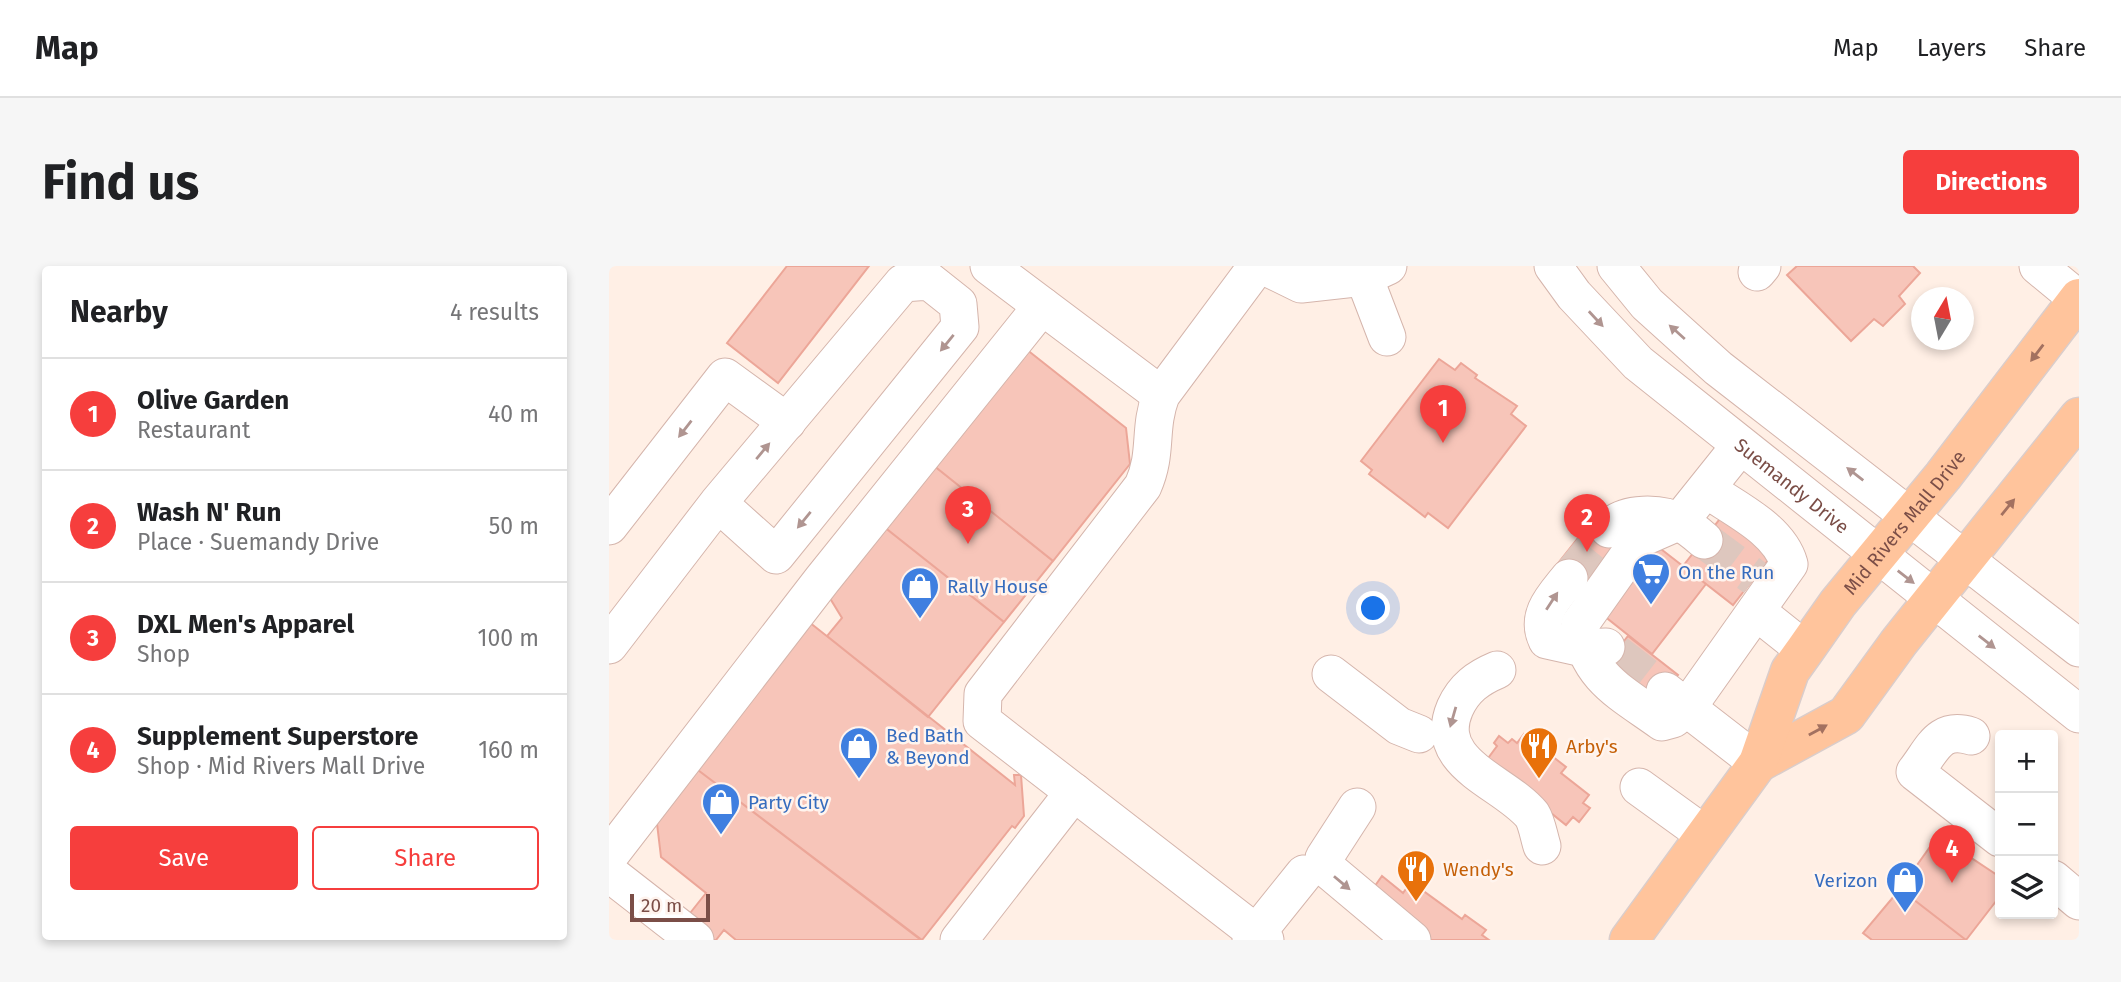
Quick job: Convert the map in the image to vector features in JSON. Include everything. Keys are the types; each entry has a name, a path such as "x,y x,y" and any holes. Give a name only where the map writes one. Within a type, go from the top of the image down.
{"main road":[{"name":"Mid Rivers Mall Drive","path":"1629,940 1758,763 1790,671 2079,299"},
{"name":"Mid Rivers Mall Drive","path":"1758,763 1846,715 1934,599 2079,417"}],"street":[{"path":"989,266 1161,396"},
{"path":"1257,266 1161,396 1152,419 1153,462 1143,486 983,694 982,720 1257,938 1304,874"},
{"path":"1264,266 1301,284 1376,272 1387,337"},
{"name":"Suemandy Drive","path":"1553,266 1574,295 1638,363 2079,714"},
{"path":"1616,266 1647,304 1718,368 2079,648"},
{"path":"2038,266 2079,299"},
{"path":"609,645 718,503 903,283 929,281 958,304 960,327 776,555 718,503"},
{"path":"609,856 822,580 1042,306"},
{"path":"609,526 725,377 787,422"},
{"path":"1692,531 1706,489 1740,446"},
{"path":"1692,531 1641,538 1580,624 1599,651 1600,677 1662,722 1673,719 1676,699 1760,593 1789,564 1785,548 1775,537 1706,489"},
{"path":"1609,529 1625,516 1643,515 1692,531"},
{"path":"1569,578 1548,605 1542,630 1547,640 1599,651"},
{"path":"1760,593 1805,650"},
{"path":"1497,670 1476,679 1456,706 1449,725 1451,745 1471,767 1533,816 1542,846"},
{"path":"1331,674 1399,726 1419,734"},
{"path":"1676,699 1758,763"},
{"path":"1971,736 1956,731 1943,735 1915,772 1995,834"},
{"path":"1639,787 1704,834"},
{"path":"959,940 1074,792"},
{"path":"1357,807 1324,858 1325,867 1412,940"},
{"path":"609,873 695,940"},
{"path":"2058,883 2079,901"}],"building":[{"path":"787,266 869,266 778,383 727,343"},
{"path":"1797,266 1913,266 1920,273 1899,296 1905,304 1883,326 1874,319 1851,341 1787,275"},
{"path":"1026,349 1126,428 1130,464 1053,561 933,465"},
{"path":"1439,359 1455,370 1461,363 1477,375 1475,378 1517,406 1511,414 1526,426 1448,528 1428,513 1425,517 1369,474 1372,470 1361,461"},
{"path":"933,465 1053,561 1004,622 883,526"},
{"path":"1723,515 1773,554 1733,605 1683,566"},
{"path":"1594,518 1620,538 1581,587 1555,567"},
{"name":"Rally House","path":"883,526 1004,622 928,717 827,636 842,618 828,595"},
{"name":"On the Run","path":"1657,546 1706,584 1652,654 1603,615"},
{"name":"Bed Bath & Beyond","path":"809,622 1015,785 1014,775 1021,775 1024,816 1015,828 1012,826 922,940 694,767"},
{"path":"1628,636 1678,675 1655,704 1605,666"},
{"name":"Arby's","path":"1524,734 1566,767 1561,773 1589,795 1583,803 1590,808 1579,822 1573,817 1566,825 1486,761 1497,746 1494,743 1499,736 1508,743 1512,739 1517,743"},
{"name":"Party City","path":"694,767 921,940 736,940 724,930 716,940 706,940 683,922 706,893 661,857 656,815"},
{"path":"1942,830 1973,854 1970,857 1995,874 1995,902 1966,940 1900,889"},
{"name":"Wendy's","path":"1382,876 1403,893 1411,882 1462,919 1465,915 1486,930 1482,935 1489,940 1425,940 1372,890"},
{"name":"Verizon","path":"1900,889 1966,940 1872,940 1863,933"}],"tunnel":[{"path":"1569,578 1609,529"},
{"path":"1704,540 1755,578"},
{"path":"1616,653 1665,691"}],"place":[{"name":"Olive Garden","path":"1443,443"},
{"name":"DXL Men's Apparel","path":"968,544"},
{"name":"Wash N' Run","path":"1587,552"},
{"name":"On the Run","path":"1651,606"},
{"name":"Rally House","path":"920,620"},
{"name":"Bed Bath & Beyond","path":"859,780"},
{"name":"Arby's","path":"1539,780"},
{"name":"Party City","path":"721,836"},
{"name":"Supplement Superstore","path":"1952,883"},
{"name":"Wendy's","path":"1416,903"},
{"name":"Verizon","path":"1905,914"}]}
